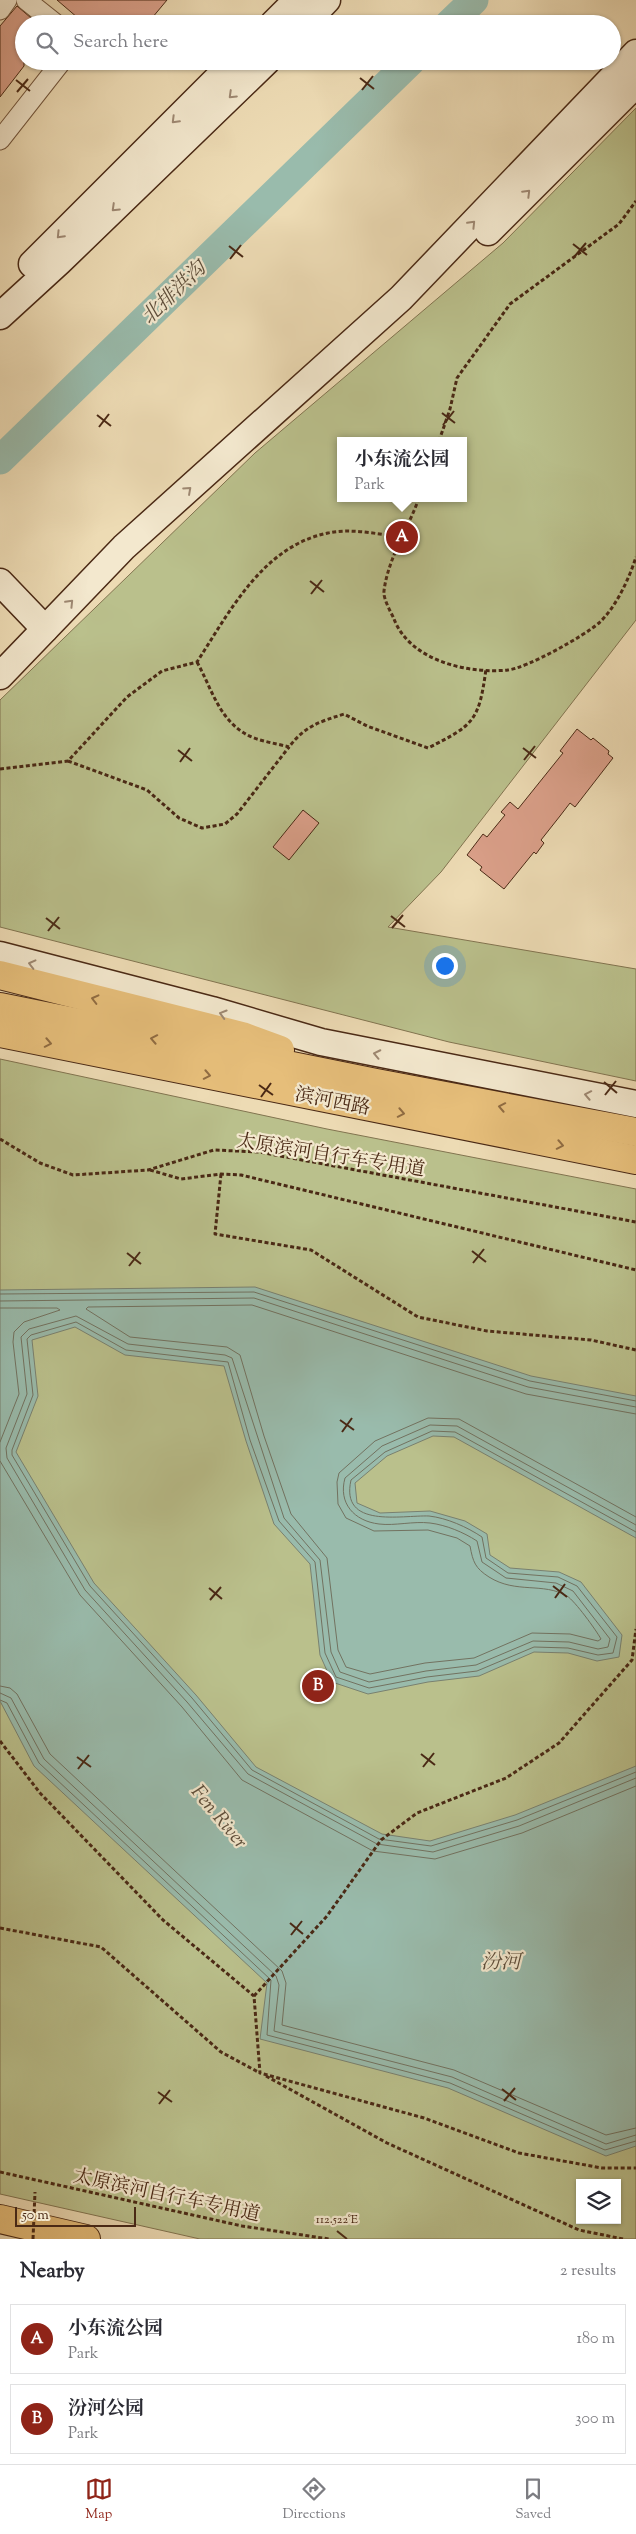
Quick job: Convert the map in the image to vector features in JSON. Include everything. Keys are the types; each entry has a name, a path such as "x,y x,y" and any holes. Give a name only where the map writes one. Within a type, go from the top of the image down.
{"highway":[{"path":"0,975 242,1036 376,1083"},
{"name":"滨河西路","path":"0,1007 376,1083 636,1132"},
{"name":"滨河西路","path":"6,1035 636,1160"},
{"path":"0,2219 86,2239"}],"main road":[{"path":"282,15 296,0"},
{"path":"313,15 327,0"},
{"path":"621,68 636,53"},
{"path":"0,300 83,212 226,70"},
{"path":"0,316 59,262 258,70"},
{"path":"0,676 124,547 401,298 619,70"},
{"path":"292,396 400,316 468,252 636,84"},
{"path":"0,582 45,629"},
{"path":"0,956 212,1010 320,1042 424,1064 636,1104"},
{"path":"242,1036 320,1042"}],"street":[{"path":"0,10 7,0"},
{"path":"26,0 45,15"},
{"path":"0,140 55,70"}],"path":[{"path":"440,437 450,409 457,378 510,304 620,224 636,201"},
{"path":"417,502 400,537 383,593 398,630 428,656 467,669 509,670 565,646 599,622 628,582 636,557"},
{"path":"68,761 127,697 162,671 197,662 246,588 276,557 297,544 329,533 360,532 400,537"},
{"path":"197,662 216,703 226,717 244,734 289,747"},
{"path":"0,769 68,761 147,790 179,818 202,828 225,824 237,814 301,732 320,721 344,714 367,726 428,748 452,736 473,720 482,699 486,669"},
{"name":"太原滨河自行车专用道","path":"0,1140 40,1163 73,1175 148,1170 214,1150 259,1152 636,1222"},
{"path":"148,1170 181,1179 221,1174 241,1175 636,1270"},
{"path":"221,1174 214,1234 311,1250 418,1318 487,1331 591,1340 636,1350"},
{"path":"254,1996 327,1916 380,1840 417,1814 506,1778 559,1743 632,1660 636,1629"},
{"path":"0,1740 40,1793 163,1920 254,1996 260,2073"},
{"path":"0,1928 101,1947 221,2052 396,2147 579,2230 623,2239"},
{"path":"260,2073 424,2118 518,2153 602,2168 636,2168"},
{"name":"太原滨河自行车专用道","path":"0,2172 242,2226 329,2239"},
{"path":"33,2239 35,2192"}],"green space":[{"path":"636,108 636,620 441,872 388,927 636,969 636,1081 449,1042 0,927 0,700 255,453 503,243"},
{"path":"0,1059 327,1129 636,1189 636,2239 200,2239 0,2194"}],"water":[{"name":"汾河","path":"255,1287 531,1376 636,1396 636,1538 454,1437 433,1436 387,1456 355,1483 357,1503 380,1513 430,1511 465,1521 487,1534 490,1555 510,1568 559,1572 581,1582 622,1635 619,1657 597,1661 568,1653 534,1652 479,1676 428,1682 368,1694 332,1682 320,1655 310,1564 274,1524 246,1441 224,1366 125,1355 75,1327 32,1340 38,1396 16,1452 94,1583 196,1695 256,1767 382,1834 430,1841 515,1815 636,1766 636,2146 606,2156 448,2088 260,2039 267,1983 34,1766 0,1701 0,1290"}],"building":[{"path":"57,0 167,0 154,15 74,15"},
{"path":"17,6 28,15 15,15 15,70 21,70 0,97 0,26"},
{"path":"577,729 591,740 593,738 609,751 608,754 613,758 575,807 570,803 541,840 544,843 536,854 534,852 504,889 480,870 482,867 467,855 483,834 487,837 505,815 501,812 510,802 518,809 563,753 560,751"},
{"path":"303,810 319,823 289,860 273,847"}],"waterway":[{"name":"北排洪沟","path":"458,15 474,0"},
{"name":"北排洪沟","path":"0,460 402,70"}],"place":[{"name":"小东流公园","path":"402,537"},
{"name":"汾河公园","path":"318,1686"}],"water label":[{"name":"Fen River","path":"220,1816"}]}
